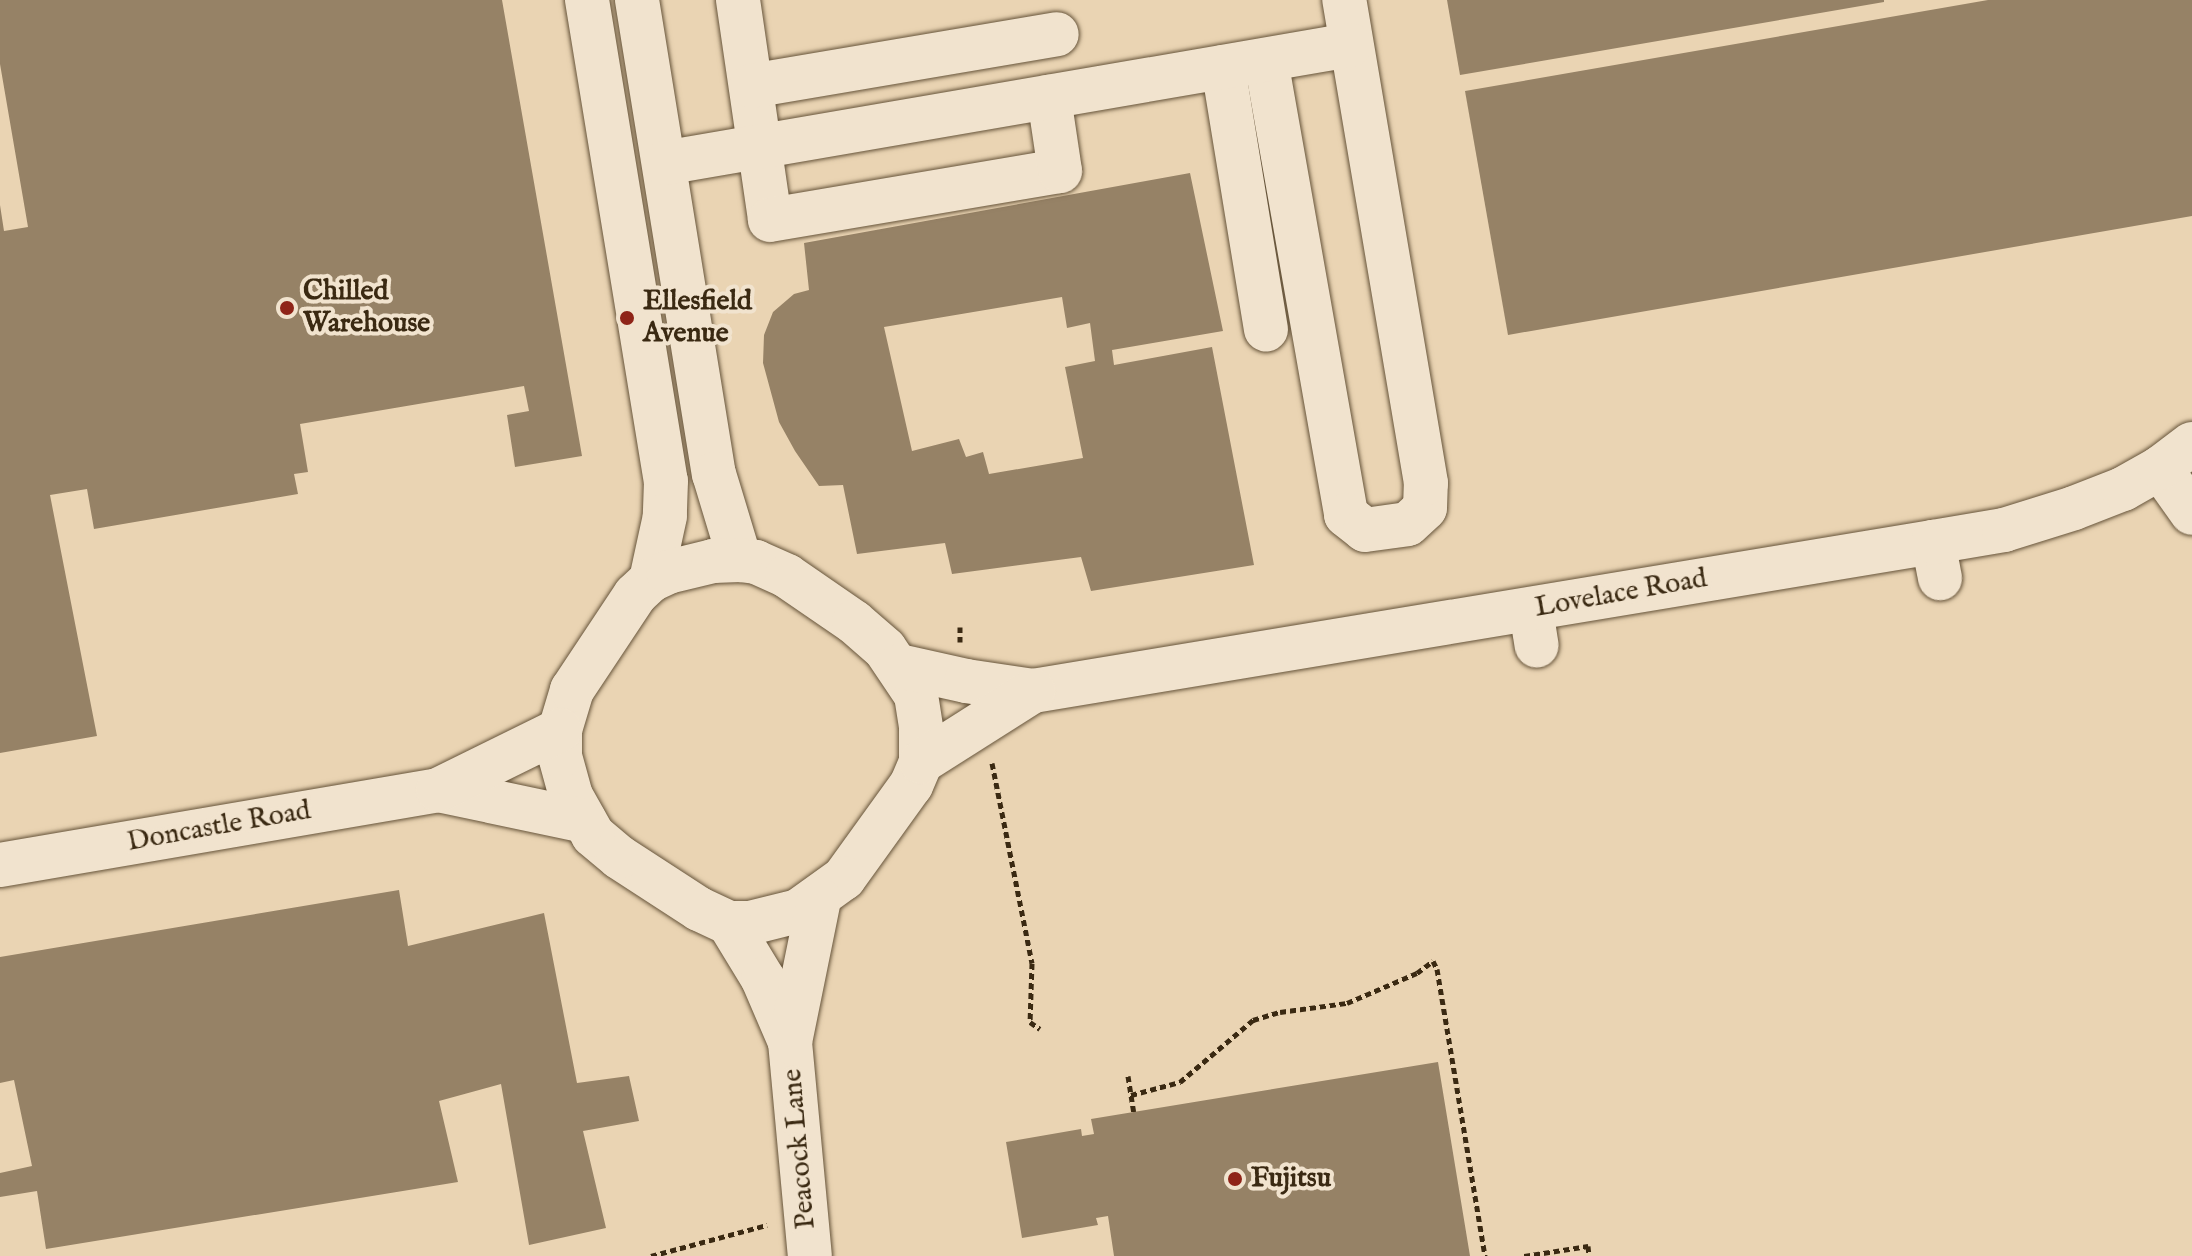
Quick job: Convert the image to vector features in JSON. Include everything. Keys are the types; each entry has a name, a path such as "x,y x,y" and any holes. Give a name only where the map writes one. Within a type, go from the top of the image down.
{"street":[{"path":"587,0 666,481 665,516 651,580"},
{"path":"637,0 714,474 740,560"},
{"path":"738,0 770,220 1060,171 1054,17 751,86"},
{"path":"1266,60 1346,515 1365,530 1408,524 1425,508 1426,483 1344,0"},
{"path":"664,163 1350,45"},
{"path":"1223,67 1266,330"},
{"path":"2176,456 2192,513"},
{"name":"Lovelace Road","path":"899,666 966,681 1033,691 1534,628 1936,560 2004,530 2123,489 2176,456"},
{"path":"740,560 787,576 854,622 885,649 916,695 921,728 921,762 911,785 844,878 819,899 775,920 729,923 699,909 619,857 593,835 571,796 560,756 560,730 572,690 635,595 651,580 694,565 740,560"},
{"name":"Lovelace Road","path":"921,762 1033,691"},
{"name":"Doncastle Road","path":"0,865 438,790 560,730"},
{"name":"Doncastle Road","path":"438,790 585,821"},
{"name":"Peacock Lane","path":"810,1256 788,1146 790,1042 819,899"},
{"name":"Peacock Lane","path":"729,923 763,979 790,1042"}],"path":[{"path":"990,753 1032,963 1030,1022 1040,1029"},
{"path":"1131,1095 1180,1082 1253,1020 1280,1012 1347,1003 1417,973 1433,961 1437,969 1485,1256"},
{"path":"1128,1076 1134,1112"},
{"path":"651,1256 769,1225"},
{"path":"1524,1256 1588,1246 1589,1256"}],"building":[{"name":"Chilled Warehouse","path":"0,0 502,0 582,456 515,467 507,415 529,411 524,386 300,424 308,472 294,474 298,494 94,529 87,489 50,495 97,736 0,753 0,205 4,231 28,227 0,64"},
{"path":"1447,0 1884,0 1884,2 1460,75"},
{"path":"1988,0 2192,0 2192,216 1508,335 1465,91"},
{"path":"1190,173 1223,331 1112,350 1114,365 1212,347 1254,565 1091,591 1081,557 952,574 945,543 857,554 843,485 819,486 795,451 779,422 763,363 764,335 773,312 794,294 809,290 804,243","holes":["1062,297 1067,328 1090,323 1095,361 1065,367 1083,458 989,474 983,452 966,457 959,439 912,451 884,327"]},
{"path":"399,890 408,946 544,913 577,1083 629,1076 639,1121 583,1131 606,1228 529,1245 501,1084 439,1101 458,1182 46,1249 37,1191 0,1197 0,1173 32,1166 14,1080 0,1083 0,957"},
{"name":"Fujitsu","path":"1438,1062 1470,1256 1114,1256 1108,1216 1096,1218 1098,1225 1022,1238 1006,1142 1081,1129 1082,1136 1094,1134 1091,1119"}],"place":[{"name":"Chilled Warehouse","path":"287,308"},
{"name":"Ellesfield Avenue","path":"627,318"},
{"name":"Fujitsu","path":"1235,1179"}]}
